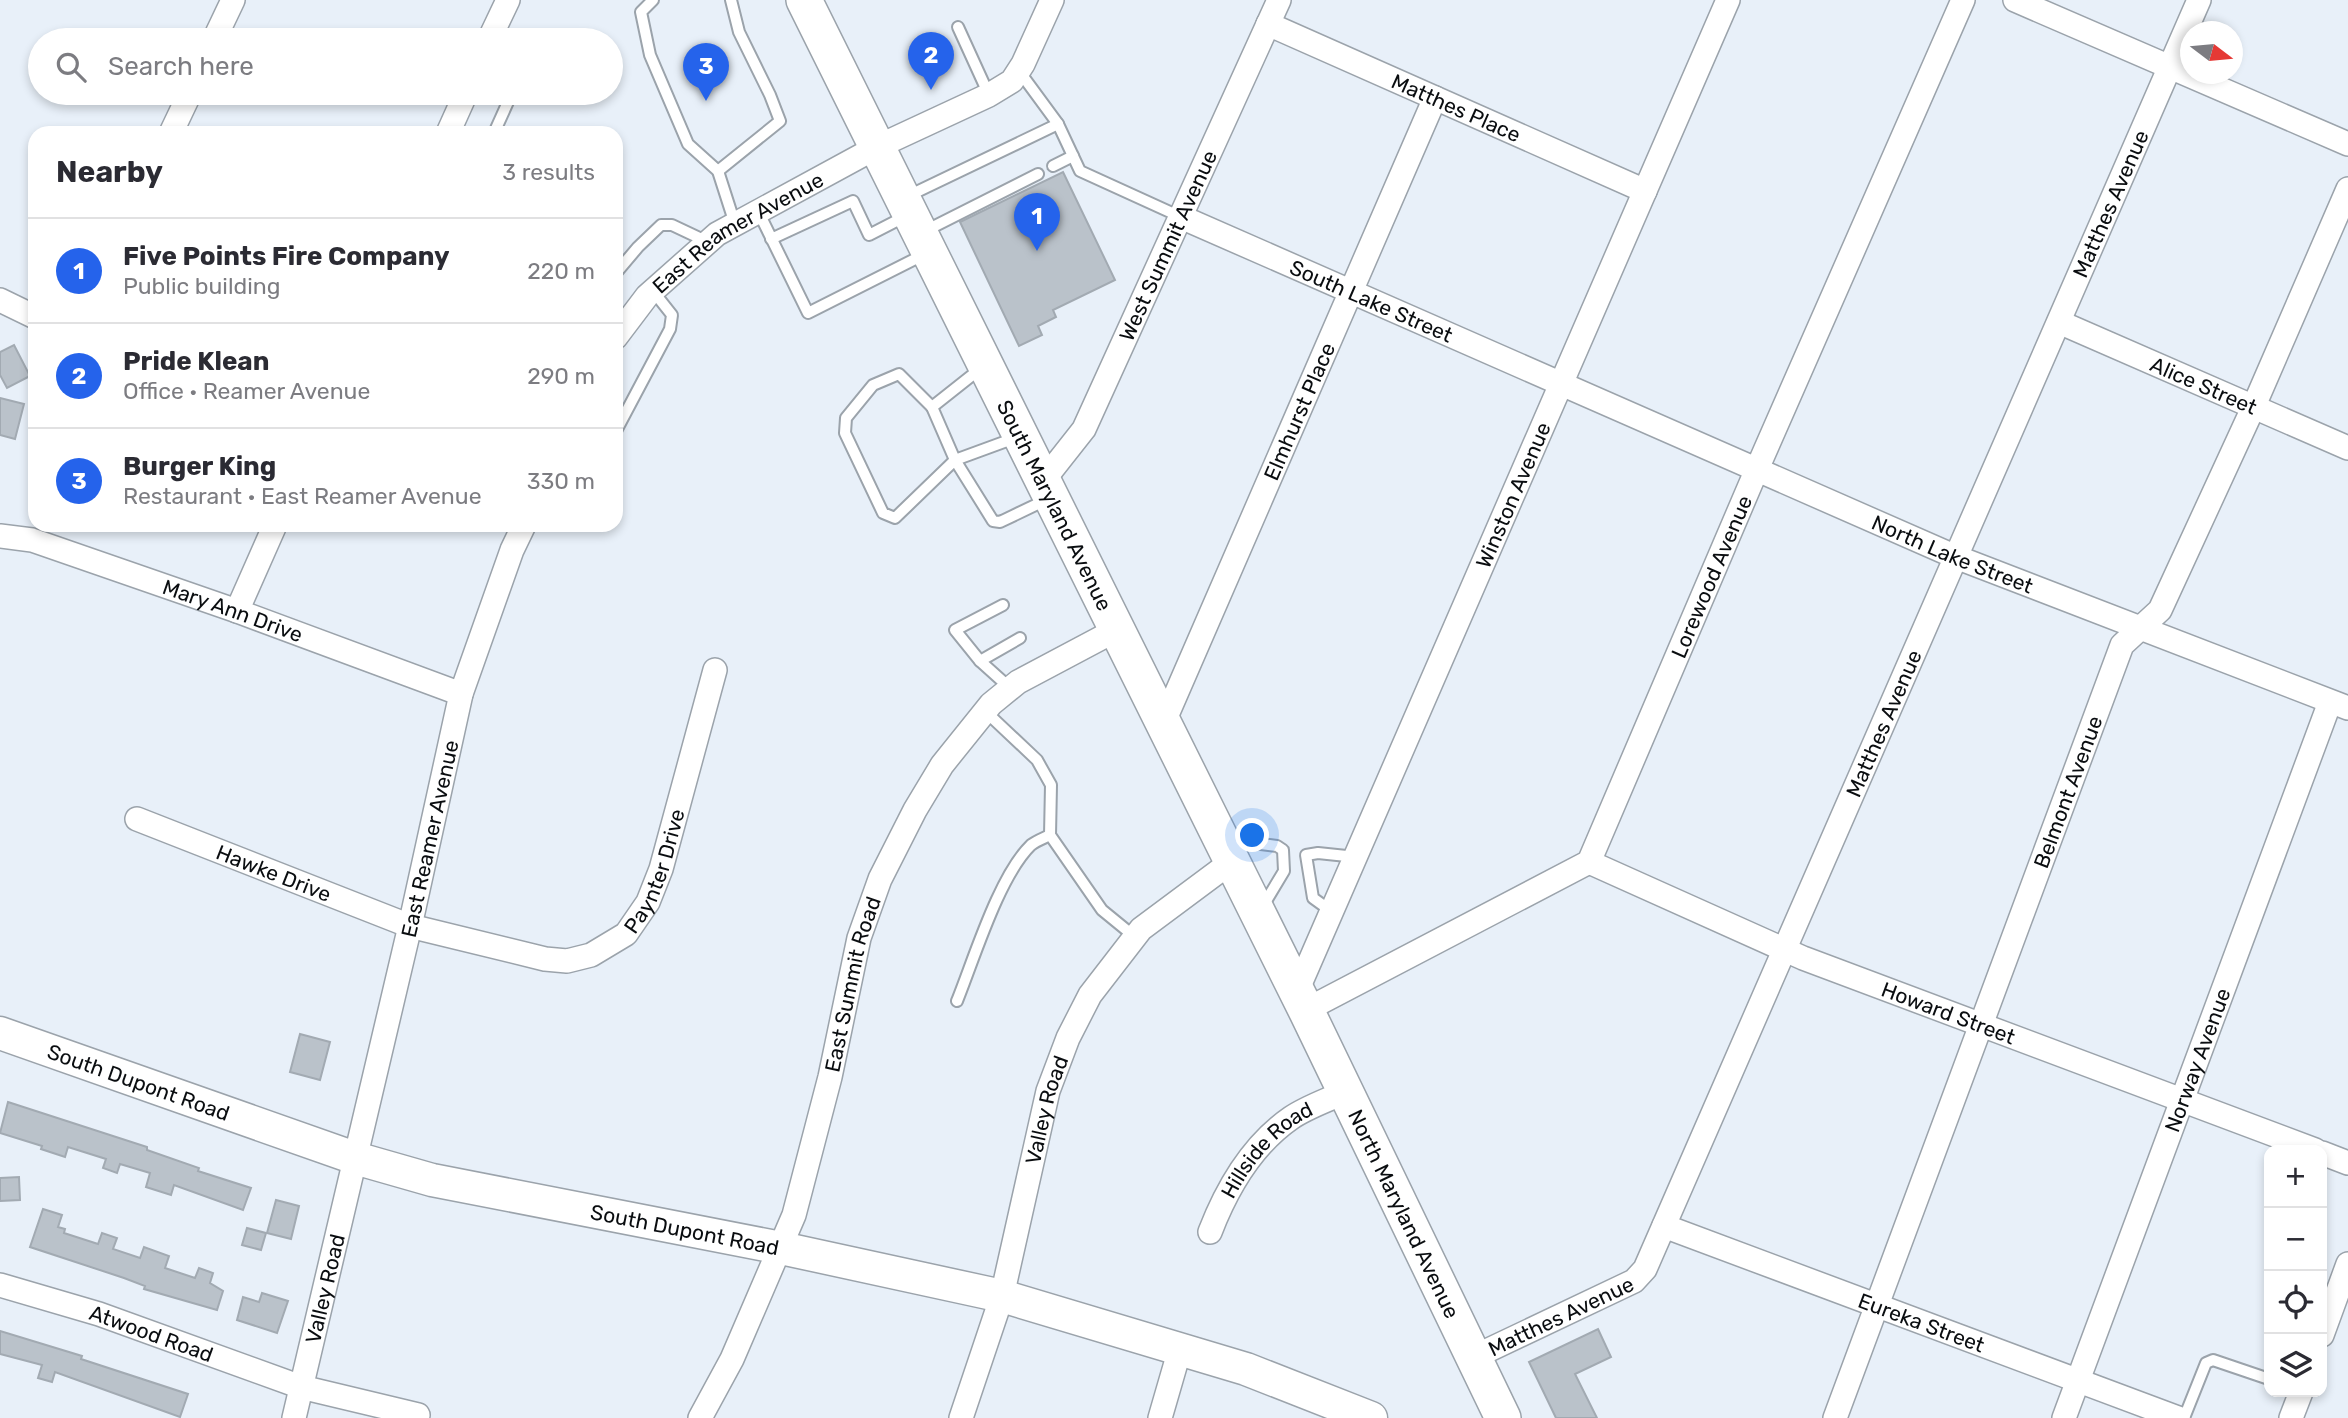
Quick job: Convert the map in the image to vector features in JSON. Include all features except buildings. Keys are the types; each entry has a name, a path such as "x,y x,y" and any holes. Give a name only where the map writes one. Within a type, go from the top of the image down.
{"main road":[{"name":"South Maryland Avenue","path":"804,0 1301,1001"},
{"name":"North Maryland Avenue","path":"1301,1001 1503,1418"}],"street":[{"path":"220,28 233,0"},
{"path":"495,28 508,0"},
{"path":"1019,71 1052,0"},
{"name":"West Summit Avenue","path":"1047,489 1084,429 1279,0"},
{"name":"Winston Avenue","path":"1301,1001 1332,912 1728,0"},
{"name":"Lorewood Avenue","path":"1589,862 1757,469 1963,0"},
{"path":"2015,0 2169,69 2348,144"},
{"name":"Matthes Avenue","path":"1474,1357 1634,1281 1645,1269 2199,0"},
{"name":"Matthes Place","path":"1268,24 1645,191"},
{"name":"East Reamer Avenue","path":"623,328 653,291 708,242 758,211 877,147 989,95 1012,81 1019,71"},
{"name":"Elmhurst Place","path":"1163,724 1436,98"},
{"path":"174,126 184,105"},
{"path":"451,126 461,105"},
{"name":"Belmont Avenue","path":"1835,1418 2122,645 2160,610 2253,408 2348,190"},
{"name":"South Lake Street","path":"1181,217 1562,383"},
{"path":"0,300 28,314"},
{"name":"Alice Street","path":"2059,321 2348,448"},
{"name":"North Lake Street","path":"1562,383 1955,557 2339,705"},
{"name":"Mary Ann Drive","path":"0,536 34,532 461,694"},
{"path":"237,611 272,532"},
{"name":"East Reamer Avenue","path":"355,1158 461,694 521,532"},
{"name":"East Summit Road","path":"701,1418 732,1359 794,1215 830,1077 859,938 880,879 915,810 942,765 985,711 1010,688 1116,630"},
{"name":"Paynter Drive","path":"410,926 545,959 567,961 591,956 625,934 648,902 662,869 715,670"},
{"name":"Norway Avenue","path":"2064,1418 2183,1100 2339,705"},
{"name":"Hawke Drive","path":"137,819 410,926"},
{"name":"Valley Road","path":"961,1418 1002,1296 1048,1091 1068,1038 1090,995 1141,929 1226,850"},
{"path":"1301,1001 1589,862"},
{"name":"Howard Street","path":"1589,862 1783,949 2302,1145"},
{"name":"South Dupont Road","path":"0,1033 355,1158 432,1180 781,1248 1002,1296 1246,1369 1371,1418"},
{"name":"Hillside Road","path":"1210,1231 1237,1176 1265,1140 1293,1117 1345,1092"},
{"path":"2327,1155 2348,1163"},
{"name":"Valley Road","path":"294,1418 355,1158"},
{"name":"Eureka Street","path":"1664,1226 2178,1418"},
{"path":"2322,1334 2348,1264"},
{"name":"Atwood Road","path":"0,1285 99,1314 301,1387 418,1415"},
{"path":"1160,1418 1180,1349"},
{"path":"2291,1418 2299,1397"}],"lane":[{"path":"653,0 640,12 650,55 688,144 718,172 736,224"},
{"path":"718,172 780,121 738,32 731,0"},
{"path":"958,27 989,95"},
{"path":"1019,71 1058,124 1080,171 1181,217"},
{"path":"497,126 507,105"},
{"path":"758,211 808,313 915,225 1058,124"},
{"path":"1053,166 1073,156"},
{"path":"771,239 853,201 869,235 915,225 1038,174"},
{"path":"623,265 662,225 672,225 708,242"},
{"path":"623,418 670,329 672,315 653,291"},
{"path":"932,407 985,365"},
{"path":"1020,436 955,460 895,519 883,513 845,433 846,418 873,385 899,374 932,407 955,460 993,521 1000,522 1047,489"},
{"path":"1003,605 955,630 980,661 1010,688"},
{"path":"980,661 1020,638"},
{"path":"985,711 1037,760 1051,785 1050,835 1102,910 1135,937"},
{"path":"957,1001 991,914 1013,871 1032,844 1050,835"},
{"path":"1226,850 1277,846 1283,850 1307,855 1318,853 1356,857"},
{"path":"1258,914 1284,871 1283,850"},
{"path":"1307,855 1313,898 1332,912"},
{"path":"2184,1418 2206,1363 2213,1360 2264,1377"}],"place":[{"name":"Pride Klean","path":"931,90"},
{"name":"Burger King","path":"706,101"},
{"name":"Five Points Fire Company","path":"1037,251"}]}
